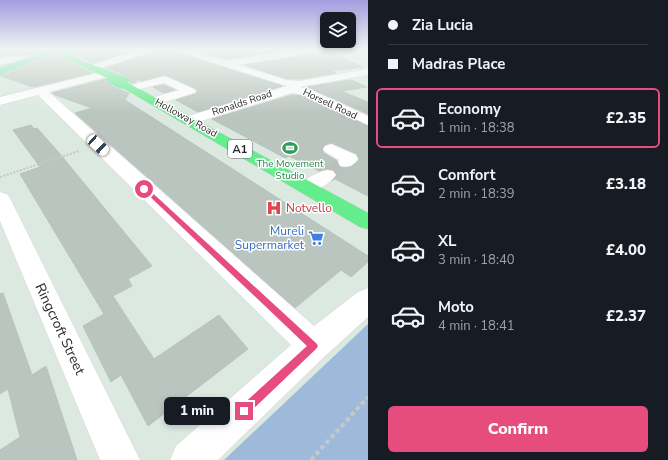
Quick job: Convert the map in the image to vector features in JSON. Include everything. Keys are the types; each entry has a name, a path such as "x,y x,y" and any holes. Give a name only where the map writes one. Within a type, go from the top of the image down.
{"highway":[{"name":"Holloway Road","path":"100,71 109,76 112,80 121,85 130,87 156,101 308,188 366,217"}],"street":[{"name":"Horsell Road","path":"249,71 294,86 368,122"},
{"name":"Ronalds Road","path":"190,120 268,96 294,86 368,72"},
{"path":"6,86 12,89 0,96 2,100 41,90 109,76"},
{"path":"130,87 165,79 190,91 156,101"},
{"path":"250,88 268,96"},
{"path":"41,90 313,346"},
{"path":"331,149 350,159 346,162"},
{"path":"308,188 327,175"},
{"name":"Ringcroft Street","path":"0,198 120,460"},
{"path":"190,460 313,346 368,300"}],"path":[{"path":"0,177 98,145"},
{"path":"311,460 368,397"}],"shaded area":[{"path":"368,324 368,460 224,460"}],"building":[{"path":"12,71 89,71 92,73 33,87 1,76"},
{"path":"115,71 236,71 282,86 198,112 176,100 195,94 198,91 195,88 165,75 141,81 138,79 136,82 132,83 130,82 131,79"},
{"path":"264,71 332,71 336,73 300,79 287,79"},
{"path":"106,79 113,87 129,93 125,100 368,256 368,262 351,277 341,270 295,308 75,113 92,108 52,93"},
{"path":"351,80 367,87 341,91 368,102 368,114 307,87"},
{"path":"164,85 175,90 163,93 153,87"},
{"path":"292,95 304,96 368,126 368,196 335,179 338,175 333,170 327,169 319,171 289,156 285,158 212,119","holes":["332,143 357,154 359,160 351,167 340,167 337,161 324,153 322,150 325,145"]},
{"path":"31,125 34,129 37,128 60,154 152,266 128,279 132,286 113,296 154,359 219,315 248,349 148,426 121,375 111,382 83,326 104,314 20,174 40,167 13,130"},
{"path":"3,293 32,375 46,366 77,460 0,460 0,450 20,437 8,389 0,394 0,294"}],"tunnel":[{"path":"327,175 346,162"}],"place":[{"name":"The Movement Studio","path":"290,148"},
{"name":"Notvello","path":"274,208"},
{"name":"Mureli Supermarket","path":"316,238"}],"route":[{"path":"144,189 313,346 244,411"}]}
